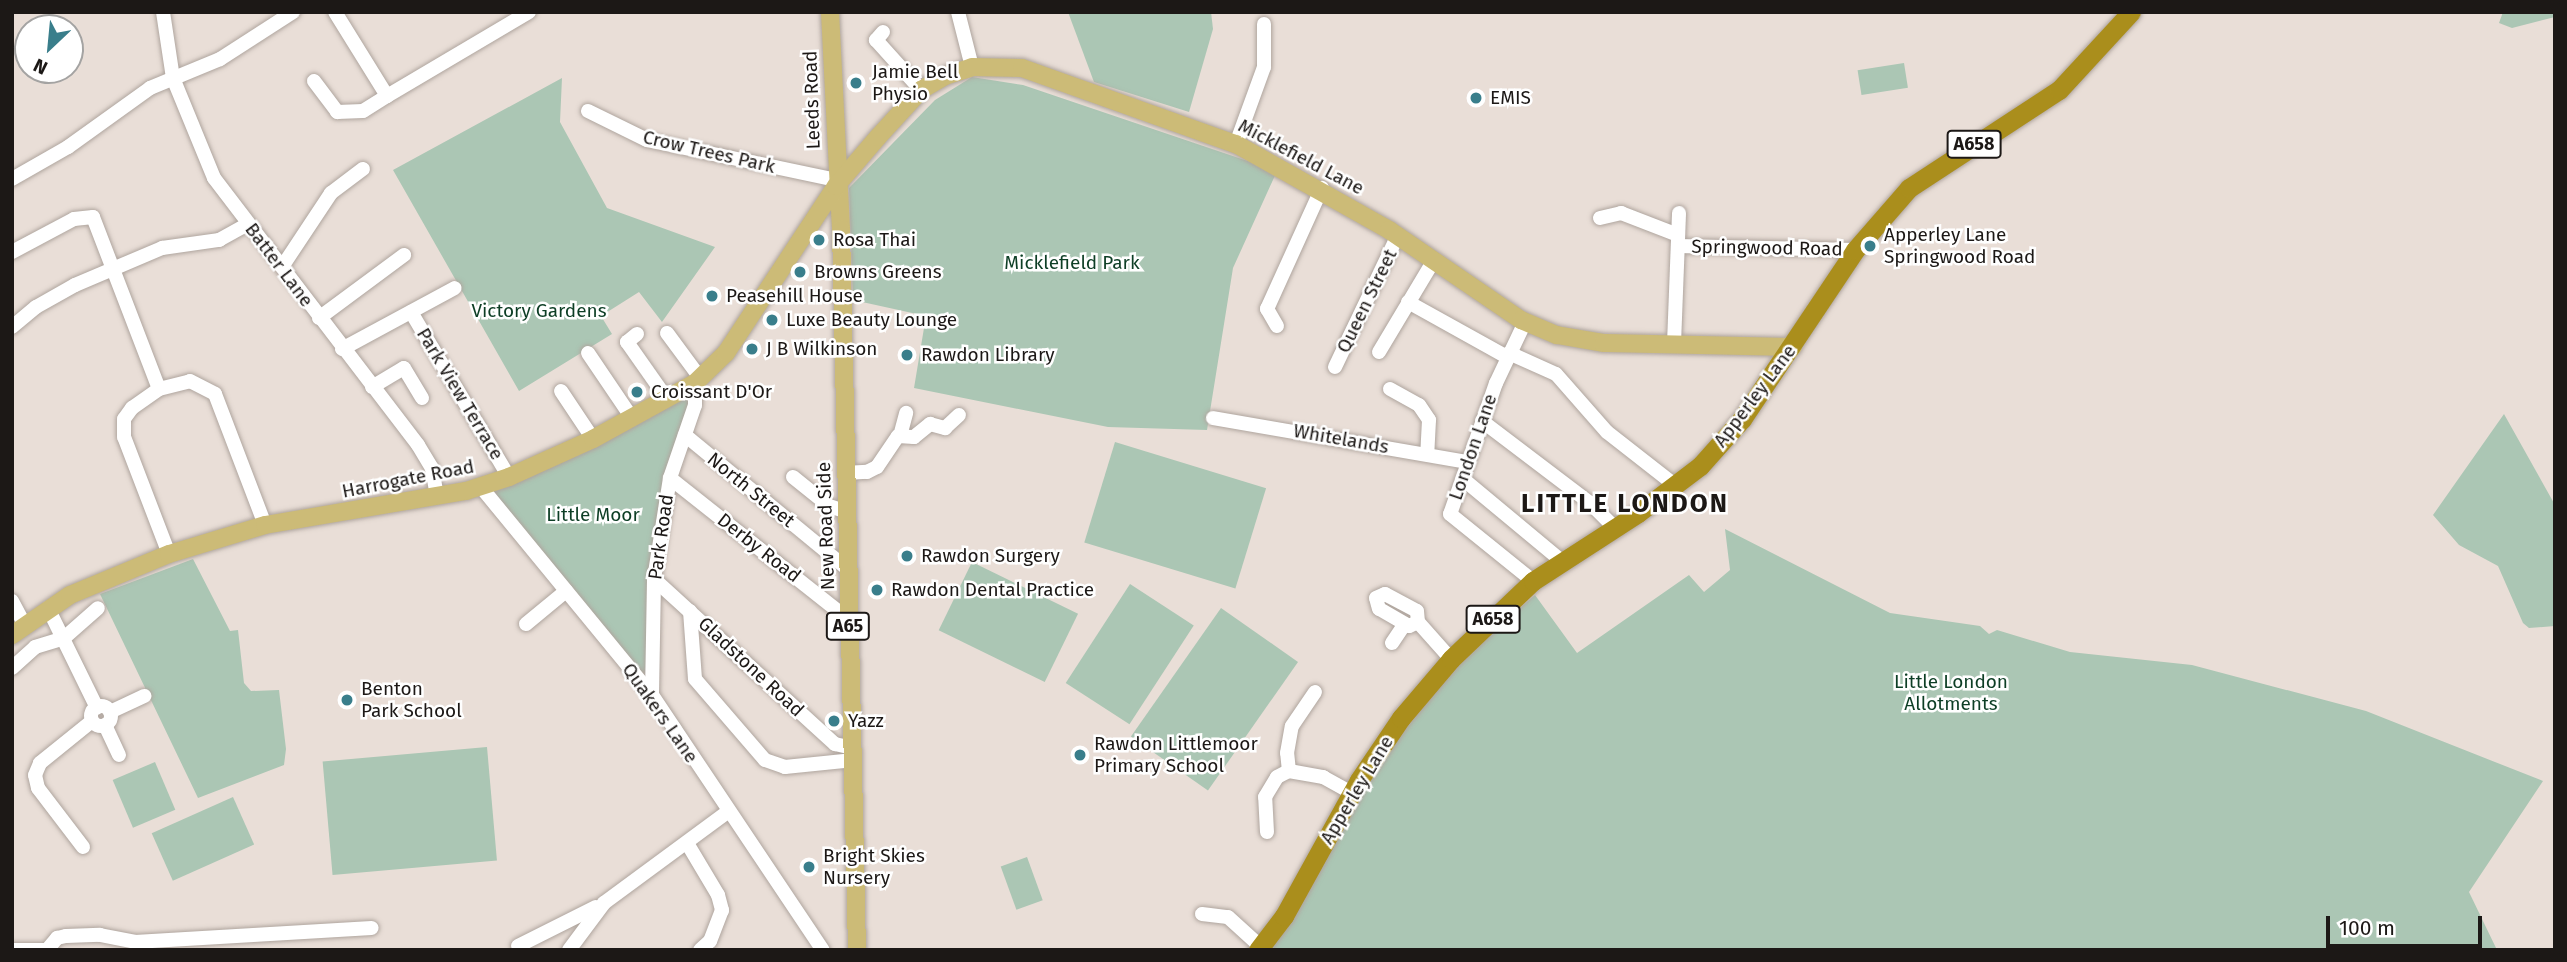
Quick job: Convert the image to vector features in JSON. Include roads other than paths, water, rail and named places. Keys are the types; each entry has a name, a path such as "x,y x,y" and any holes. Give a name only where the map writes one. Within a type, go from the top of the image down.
{"highway":[{"name":"Apperley Lane","path":"1259,948 1289,908 1352,793 1401,718 1451,659 1532,581 1676,486 1721,444 1793,347 1855,250 1909,188 2059,90 2131,12"}],"main road":[{"name":"Leeds Road","path":"830,12 836,183"},
{"name":"Micklefield Lane","path":"836,183 921,90 972,67 1022,68 1236,144 1322,188 1398,235 1525,322 1580,340 1793,347"},
{"path":"834,141 848,151 864,153"},
{"name":"Harrogate Road","path":"18,630 48,608 169,554 265,525 437,497 481,487 593,439 667,399 698,381 740,333 836,183"},
{"name":"New Road Side","path":"836,183 850,571 848,619 857,950"},
{"name":"Micklefield Lane","path":"1770,346 1805,328"}],"street":[{"name":"Batter Lane","path":"163,12 173,78 200,152 248,224 418,445 432,468 437,497"},
{"path":"12,178 68,148 150,88 220,59 293,12"},
{"path":"335,12 387,96"},
{"path":"314,81 337,113 363,111 529,12"},
{"path":"958,12 972,67"},
{"path":"1236,144 1264,67 1264,24"},
{"path":"883,32 876,40 921,90"},
{"name":"Crow Trees Park","path":"587,111 647,140 836,183"},
{"path":"282,267 331,192 363,169"},
{"path":"1277,326 1267,309 1322,188"},
{"path":"1600,218 1621,213 1678,240"},
{"name":"Springwood Road","path":"1674,344 1679,213"},
{"path":"12,252 88,215 97,226 159,389"},
{"path":"12,327 36,307 113,269 162,248 233,235 248,224"},
{"name":"Queen Street","path":"1335,367 1398,235"},
{"name":"Springwood Road","path":"1678,240 1855,250"},
{"path":"319,318 404,255"},
{"path":"1379,352 1434,260"},
{"path":"342,349 455,288"},
{"path":"1408,302 1508,355 1556,374 1607,432 1676,486"},
{"name":"Park View Terrace","path":"411,312 509,477"},
{"name":"London Lane","path":"1525,322 1508,355 1482,421 1450,514 1532,581"},
{"path":"667,333 698,381"},
{"path":"637,334 627,342 667,399"},
{"path":"588,353 632,418"},
{"path":"372,387 404,368 422,398"},
{"path":"169,554 124,436 124,419 132,408 159,389 190,381 215,394 265,525"},
{"name":"Park Road","path":"653,695 654,579 670,478 685,436 698,381"},
{"path":"1390,389 1419,405 1429,420 1427,454"},
{"path":"561,391 593,439"},
{"path":"845,473 867,472 877,467 900,436 906,413"},
{"path":"900,436 914,438 930,424 945,428 958,415"},
{"name":"Whitelands","path":"1213,418 1468,462"},
{"path":"1482,421 1590,503 1615,528"},
{"name":"North Street","path":"685,436 850,571"},
{"path":"793,477 829,506 847,512"},
{"name":"Derby Road","path":"670,478 848,619"},
{"path":"1463,479 1563,562"},
{"name":"Quakers Lane","path":"481,487 653,695 823,950"},
{"name":"Gladstone Road","path":"654,579 835,744 853,754"},
{"path":"526,624 566,592"},
{"path":"12,601 18,630"},
{"path":"48,608 119,755"},
{"path":"12,668 35,646 64,638 98,608"},
{"path":"690,611 690,651 695,679 774,766 853,754"},
{"path":"1392,643 1412,623 1451,659"},
{"path":"1289,771 1287,753 1292,726 1315,692"},
{"path":"83,847 38,788 35,775 40,763 101,716 145,696"},
{"path":"1266,832 1265,797 1277,777 1289,771 1323,777 1352,793"},
{"path":"518,946 604,903 729,811"},
{"path":"687,843 718,895 722,910 710,942 700,950"},
{"path":"569,950 604,903"},
{"path":"1202,914 1228,917 1259,948"},
{"path":"12,950 47,950 66,936 100,935 135,946 372,928"}],"place":[{"name":"Jamie Bell Physio","path":"856,83"},
{"name":"EMIS","path":"1476,98"},
{"name":"Rosa Thai","path":"819,240"},
{"name":"Apperley Lane Springwood Road","path":"1870,246"},
{"name":"Browns Greens","path":"800,272"},
{"name":"Peasehill House","path":"712,296"},
{"name":"Luxe Beauty Lounge","path":"772,320"},
{"name":"J B Wilkinson","path":"752,349"},
{"name":"Rawdon Library","path":"907,355"},
{"name":"Croissant D'Or","path":"637,392"},
{"name":"Rawdon Surgery","path":"907,556"},
{"name":"Rawdon Dental Practice","path":"877,590"},
{"name":"Benton Park School","path":"347,700"},
{"name":"Yazz","path":"834,721"},
{"name":"Rawdon Littlemoor Primary School","path":"1080,755"},
{"name":"Bright Skies Nursery","path":"809,867"}],"district":[{"name":"LITTLE LONDON","path":"1625,504"}],"park label":[{"name":"Micklefield Park","path":"1072,263"},
{"name":"Victory Gardens","path":"539,311"},
{"name":"Little Moor","path":"593,515"},
{"name":"Little London Allotments","path":"1951,693"}]}
